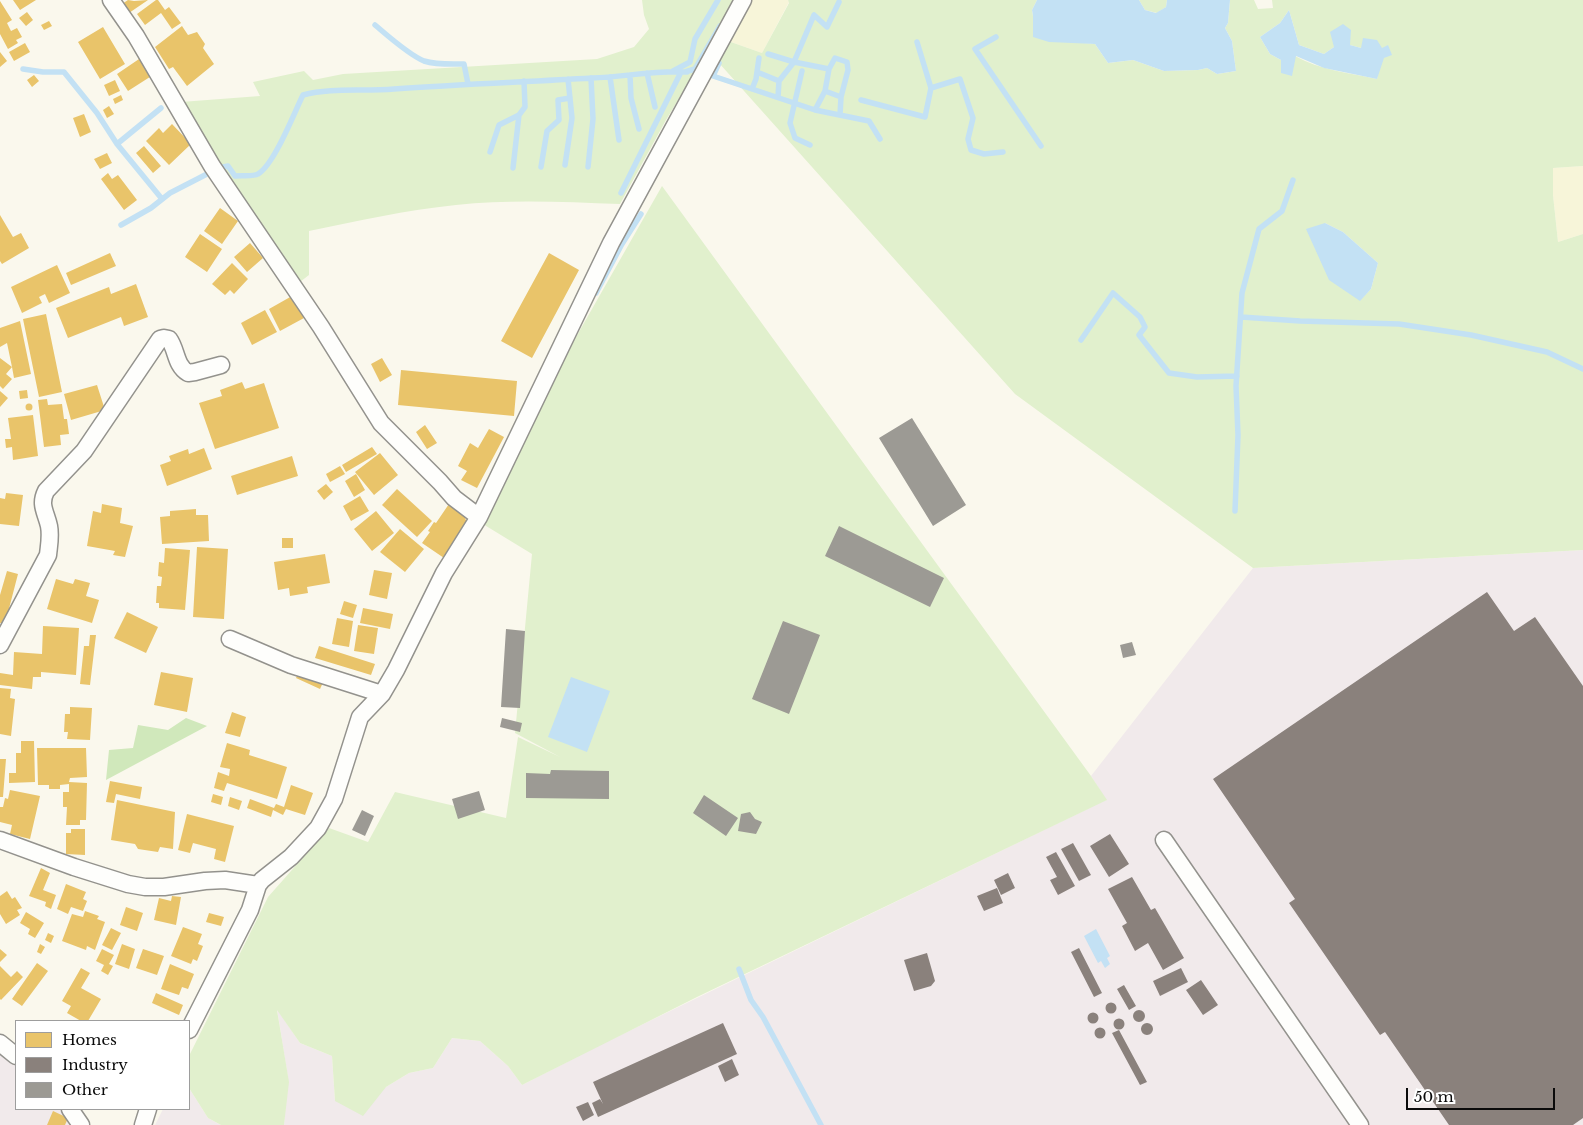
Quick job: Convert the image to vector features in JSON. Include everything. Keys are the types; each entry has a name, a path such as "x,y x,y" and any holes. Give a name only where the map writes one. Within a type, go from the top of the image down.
{"street":[{"path":"111,0 136,36 212,166 321,327 381,424 454,498 479,517"},
{"path":"190,1028 250,910 258,885 292,856 318,828 334,799 360,717 382,694 396,670 444,573 479,517 612,243 744,0"},
{"path":"0,645 48,555 50,542 49,527 42,505 42,499 46,491 84,451 160,340 164,338 169,339 173,344 180,366 188,373 222,364"},
{"path":"230,640 291,664 382,694"},
{"path":"0,840 74,867 145,888 225,880 258,885"},
{"path":"1164,840 1360,1125"},
{"path":"0,1043 15,1055"},
{"path":"71,1110 81,1125"},
{"path":"143,1125 148,1110"}],"shaded area":[{"path":"748,0 788,0 789,2 762,53 728,41"},
{"path":"1583,166 1583,234 1558,242 1553,195 1553,168"},
{"path":"1583,550 1583,1125 284,1125 288,1078 277,1009 300,1043 332,1056 335,1101 386,1087 409,1073 433,1068 452,1038 480,1041 508,1066 522,1085 604,1043 1106,800 1091,776 1253,568"},
{"path":"0,1048 15,1061 15,1110 67,1110 79,1125 0,1125"},
{"path":"190,1090 208,1118 221,1125 155,1125 162,1110 190,1110"}],"green space":[{"path":"642,0 738,0 666,120 620,204 477,203 400,213 309,231 309,275 296,285 181,102 260,96 253,82 304,71 313,80 343,74 597,59 634,47 649,29 644,15"},
{"path":"788,0 1037,0 1032,10 1033,16 1073,42 1095,44 1108,63 1133,60 1164,71 1207,68 1217,74 1236,71 1232,41 1225,28 1228,23 1230,0 1254,0 1258,9 1273,8 1272,0 1583,0 1583,166 1553,168 1553,195 1558,242 1583,234 1583,550 1253,568 1015,394 719,63 728,41 762,53 789,3","holes":["1289,10 1299,45 1324,54 1334,47 1350,45 1361,48 1382,48 1377,79 1325,68 1295,56 1281,73 1281,60 1270,54 1260,37 1280,23","1325,223 1343,232 1378,263 1371,289 1360,300"]},
{"path":"1139,0 1167,0 1166,7 1157,13 1145,10"},
{"path":"662,186 1107,800 697,997 522,1085 508,1066 480,1041 452,1038 433,1068 409,1073 386,1087 363,1116 335,1101 332,1056 300,1043 277,1010 289,1082 284,1125 221,1125 208,1118 190,1090 190,1054 268,897 329,828 368,842 395,792 506,818 518,737 560,757 515,733 532,554 473,518"},
{"path":"186,718 207,726 106,780 109,750 133,748 138,725 168,730"}],"water":[{"path":"1037,0 1139,0 1145,10 1156,13 1166,7 1167,0 1230,0 1228,23 1225,28 1232,41 1236,71 1217,74 1207,68 1164,71 1133,60 1108,63 1095,44 1049,42 1033,37 1032,10"},
{"path":"1289,10 1299,45 1324,54 1334,47 1330,32 1343,24 1351,30 1350,45 1361,48 1363,38 1377,40 1382,48 1388,45 1392,55 1384,58 1377,79 1324,68 1296,56 1292,76 1281,73 1281,60 1270,54 1260,37 1280,23"},
{"path":"1325,223 1343,232 1378,263 1371,289 1360,301 1329,280 1306,229"},
{"path":"571,677 610,691 587,752 548,737"},
{"path":"1096,929 1110,956 1107,958 1110,964 1105,968 1101,961 1098,963 1084,936"}],"building: Homes":[{"path":"13,0 36,0 20,10"},
{"path":"128,0 148,0 129,13 122,4"},
{"path":"156,0 165,10 169,7 181,23 172,29 161,13 145,25 137,14"},
{"path":"0,1 12,20 7,23 11,31 17,28 22,37 16,40 18,43 8,49 0,34"},
{"path":"27,12 33,20 26,26 19,18"},
{"path":"49,21 52,26 44,30 41,25"},
{"path":"182,26 188,35 197,32 205,44 203,48 214,64 187,86 173,67 169,69 155,47"},
{"path":"103,27 125,64 100,79 78,42"},
{"path":"25,43 30,52 14,61 9,52"},
{"path":"0,52 7,61 0,67"},
{"path":"142,57 153,75 128,91 117,74"},
{"path":"34,75 39,81 32,87 27,80"},
{"path":"115,80 120,91 109,96 104,85"},
{"path":"121,95 123,100 115,104 113,99"},
{"path":"109,106 114,114 107,118 103,110"},
{"path":"84,114 91,132 80,137 73,118"},
{"path":"172,124 191,144 169,165 146,141 159,128 163,133"},
{"path":"144,146 161,166 153,173 136,153"},
{"path":"107,153 112,163 100,169 94,159"},
{"path":"108,173 112,179 118,175 137,200 124,210 101,179"},
{"path":"220,208 238,221 222,244 204,231"},
{"path":"0,215 13,237 21,233 29,248 2,264 0,261"},
{"path":"200,234 222,249 207,272 185,257"},
{"path":"250,243 263,258 247,272 234,257"},
{"path":"110,253 116,266 71,285 66,273"},
{"path":"549,253 579,270 532,358 501,341"},
{"path":"232,263 248,279 234,294 230,290 225,295 212,284"},
{"path":"57,265 70,293 49,303 45,294 39,297 42,303 22,313 11,287"},
{"path":"136,284 148,317 124,326 121,317 68,338 56,308 109,287 111,294"},
{"path":"292,296 304,318 280,331 269,309"},
{"path":"265,310 277,332 252,345 241,323"},
{"path":"46,314 62,392 39,397 23,319"},
{"path":"20,321 31,374 14,378 7,343 0,347 0,328"},
{"path":"0,358 12,367 6,374 12,379 3,389 0,386"},
{"path":"382,358 392,375 380,382 371,364"},
{"path":"401,370 517,381 514,416 398,405"},
{"path":"242,382 245,389 264,383 279,428 215,449 199,403 222,396 220,390"},
{"path":"97,385 105,410 71,420 64,394"},
{"path":"27,390 28,398 20,399 19,391"},
{"path":"0,391 8,398 0,407"},
{"path":"47,399 48,405 62,404 69,434 60,435 61,445 44,447 38,400"},
{"path":"29,403 33,407 29,411 25,407"},
{"path":"33,415 38,456 13,460 12,447 6,448 5,439 11,439 8,418"},
{"path":"425,425 437,443 427,449 416,432"},
{"path":"489,429 504,437 477,488 461,480 467,471 458,466 470,443 478,448"},
{"path":"372,447 377,454 346,472 342,465"},
{"path":"204,448 212,469 167,486 160,465 171,461 169,456 188,449 189,454"},
{"path":"380,453 398,475 374,495 355,472"},
{"path":"292,456 298,476 237,495 231,476"},
{"path":"340,466 345,474 330,482 326,474"},
{"path":"356,474 365,490 354,497 345,481"},
{"path":"326,484 333,492 324,500 317,491"},
{"path":"397,489 432,521 417,537 382,505"},
{"path":"6,493 23,495 19,526 0,524 0,498 5,499"},
{"path":"360,496 369,511 351,521 343,506"},
{"path":"451,501 469,513 465,519 469,522 444,558 422,543 434,522 436,523"},
{"path":"102,504 122,508 120,523 133,526 125,557 113,555 115,551 87,546 93,511 101,513"},
{"path":"196,509 196,515 208,515 209,541 162,544 160,517 170,516 170,511"},
{"path":"376,511 394,533 372,551 354,529"},
{"path":"400,529 424,549 405,572 380,552"},
{"path":"282,538 293,538 293,548 282,548"},
{"path":"197,547 228,549 224,619 193,617"},
{"path":"165,548 190,550 185,610 159,608 159,603 156,603 157,586 161,586 162,577 158,576 159,562 164,563"},
{"path":"325,554 330,583 307,587 308,593 290,596 289,588 278,590 274,562"},
{"path":"374,570 392,573 387,599 369,595"},
{"path":"7,571 18,574 5,624 0,623 0,595"},
{"path":"56,579 73,584 75,579 90,583 86,596 99,600 92,623 47,609"},
{"path":"344,601 357,605 353,618 340,614"},
{"path":"363,608 393,614 390,629 360,623"},
{"path":"127,612 158,627 146,653 114,638"},
{"path":"337,618 353,621 349,647 332,644"},
{"path":"358,625 378,628 374,654 354,651"},
{"path":"43,626 79,628 76,675 41,672 41,677 33,677 32,689 0,685 0,673 13,675 14,652 42,654"},
{"path":"90,635 96,635 90,685 80,684 84,646 89,646"},
{"path":"319,646 375,664 371,675 315,658"},
{"path":"303,664 326,676 320,689 296,678"},
{"path":"161,672 193,678 187,712 154,705"},
{"path":"0,688 11,689 10,698 15,699 11,736 0,734"},
{"path":"70,707 92,708 90,740 67,739 68,732 64,732 65,714 70,714"},
{"path":"232,712 246,717 240,737 225,733"},
{"path":"21,741 34,741 35,782 9,783 9,773 16,773 16,753 21,753"},
{"path":"227,743 250,750 249,755 287,767 277,799 227,783 224,791 214,788 218,772 229,776 230,769 220,767"},
{"path":"37,748 86,748 87,777 70,778 69,782 87,783 86,820 80,820 80,825 66,825 67,807 63,807 63,792 69,792 69,784 60,785 60,789 49,789 49,785 38,785"},
{"path":"0,759 6,759 3,797 0,797"},
{"path":"110,781 142,787 140,799 116,794 114,803 106,802"},
{"path":"291,785 313,793 305,815 286,809 283,815 273,810 271,817 247,808 250,799 274,808 276,804 284,807"},
{"path":"10,790 40,796 30,839 10,834 12,825 0,822 0,807 3,807 5,798 8,799"},
{"path":"213,794 223,797 221,805 211,802"},
{"path":"230,797 242,801 239,810 228,806"},
{"path":"117,800 175,812 173,849 160,847 158,852 138,849 135,844 111,840"},
{"path":"187,814 234,826 225,862 214,859 216,849 193,843 190,853 178,850"},
{"path":"71,829 85,829 85,855 66,854 66,833 71,833"},
{"path":"41,868 50,873 43,890 56,895 51,909 45,906 46,902 29,896"},
{"path":"66,884 86,892 83,899 87,901 83,911 71,907 68,914 57,909"},
{"path":"7,891 12,899 15,897 22,908 17,910 20,915 6,924 0,914 0,896"},
{"path":"172,896 181,897 176,925 154,920 159,898 171,901"},
{"path":"126,907 143,913 137,931 120,925"},
{"path":"85,911 99,916 97,919 105,922 95,950 87,946 86,950 62,941 72,914 83,917"},
{"path":"26,912 44,923 35,938 28,934 30,929 20,923"},
{"path":"209,913 224,917 221,926 206,922"},
{"path":"183,927 202,934 198,944 203,946 197,961 193,959 191,964 171,956"},
{"path":"111,928 121,933 112,950 102,945"},
{"path":"48,933 54,936 51,943 45,940"},
{"path":"40,944 45,947 41,954 37,952"},
{"path":"122,944 135,949 129,969 115,964"},
{"path":"0,949 7,955 0,962"},
{"path":"102,949 114,955 109,964 113,966 108,975 101,971 104,965 96,961"},
{"path":"143,949 164,956 157,975 136,968"},
{"path":"37,963 48,971 22,1006 12,999"},
{"path":"170,964 194,974 188,989 182,987 179,995 161,989"},
{"path":"0,966 11,977 17,971 23,977 1,1000 0,999"},
{"path":"81,968 90,973 81,988 101,999 89,1020 79,1020 67,1013 71,1006 62,1001"},
{"path":"156,993 183,1005 179,1015 152,1003"},
{"path":"53,1111 68,1118 65,1125 47,1125"}],"building: Industry":[{"path":"1487,592 1514,631 1535,617 1583,686 1583,1118 1573,1125 1449,1125 1385,1032 1380,1035 1289,903 1295,899 1213,779"},
{"path":"1110,834 1129,864 1109,877 1090,846"},
{"path":"1073,843 1091,875 1079,881 1061,849"},
{"path":"1056,852 1075,886 1058,895 1050,880 1057,877 1046,857"},
{"path":"1008,873 1015,888 1001,895 994,880"},
{"path":"1132,877 1151,910 1155,908 1184,958 1163,970 1148,943 1135,951 1122,926 1127,923 1108,889"},
{"path":"997,888 1003,903 984,911 977,896"},
{"path":"1079,948 1102,993 1094,997 1071,952"},
{"path":"927,953 935,981 931,986 914,991 904,960"},
{"path":"1181,968 1188,982 1160,996 1153,981"},
{"path":"1201,980 1218,1005 1203,1015 1186,990"},
{"path":"1124,985 1136,1006 1129,1010 1117,989"},
{"path":"1111,1002 1117,1008 1111,1014 1105,1008"},
{"path":"1139,1010 1145,1016 1139,1022 1133,1016"},
{"path":"1093,1012 1099,1018 1093,1024 1087,1018"},
{"path":"1119,1018 1125,1024 1119,1030 1113,1024"},
{"path":"723,1023 737,1054 598,1117 592,1103 600,1099 603,1104 593,1082"},
{"path":"1147,1023 1153,1029 1147,1035 1141,1029"},
{"path":"1100,1027 1106,1033 1100,1039 1094,1033"},
{"path":"1119,1030 1147,1082 1140,1085 1112,1033"},
{"path":"732,1059 739,1075 725,1082 718,1066"},
{"path":"588,1102 594,1115 583,1121 576,1107"}],"building: Other":[{"path":"912,418 966,505 933,526 879,438"},
{"path":"839,526 944,578 930,607 825,556"},
{"path":"783,621 820,635 789,714 752,699"},
{"path":"506,629 525,631 520,708 501,707"},
{"path":"1132,642 1136,655 1123,658 1120,645"},
{"path":"502,718 522,723 520,732 500,727"},
{"path":"551,770 609,771 609,799 526,798 526,773 550,774"},
{"path":"479,791 485,810 458,819 452,799"},
{"path":"704,795 738,818 726,836 693,813"},
{"path":"362,810 374,816 365,836 352,830"},
{"path":"750,812 755,819 762,822 756,834 738,831 741,814"}],"waterway":[{"path":"673,71 690,62 695,39 718,0"},
{"path":"839,2 827,27 814,15 794,62 829,69 835,58 847,62 848,70 841,97 840,115"},
{"path":"375,25 405,50 424,61 439,64 464,64 468,84"},
{"path":"685,72 695,69 720,26"},
{"path":"996,37 975,49 1041,146"},
{"path":"861,100 925,117 931,88 917,42"},
{"path":"768,54 794,62 779,81"},
{"path":"752,89 756,79 759,58"},
{"path":"719,63 713,76 815,110 869,121 880,139"},
{"path":"23,69 43,72 64,72 97,113 117,144 162,199"},
{"path":"815,110 825,91 829,69"},
{"path":"802,71 790,123 795,138 810,145"},
{"path":"621,193 681,72"},
{"path":"218,168 228,166 235,176 258,174 264,169 277,150 303,95 337,90 383,90 687,72"},
{"path":"757,72 779,81 778,97"},
{"path":"647,73 655,107"},
{"path":"630,75 631,98 639,129"},
{"path":"610,77 619,140"},
{"path":"588,167 593,119 591,78"},
{"path":"565,165 572,118 568,79"},
{"path":"931,88 960,79 973,118 968,139 971,150 984,154 1003,152"},
{"path":"513,168 519,115 525,107 524,81"},
{"path":"825,91 841,97"},
{"path":"541,167 547,131 559,120 558,100 570,98"},
{"path":"117,144 161,108"},
{"path":"490,152 499,125 519,115"},
{"path":"121,225 151,208 170,193 207,174"},
{"path":"1235,511 1238,435 1236,386 1242,293 1259,229 1282,211 1293,180"},
{"path":"596,293 622,244 641,214"},
{"path":"1081,340 1113,293 1140,317 1145,327 1139,335 1169,373 1197,377 1237,376"},
{"path":"1241,317 1399,324 1471,335 1547,352 1583,369"},
{"path":"739,969 751,1000 763,1017 821,1125"}]}
